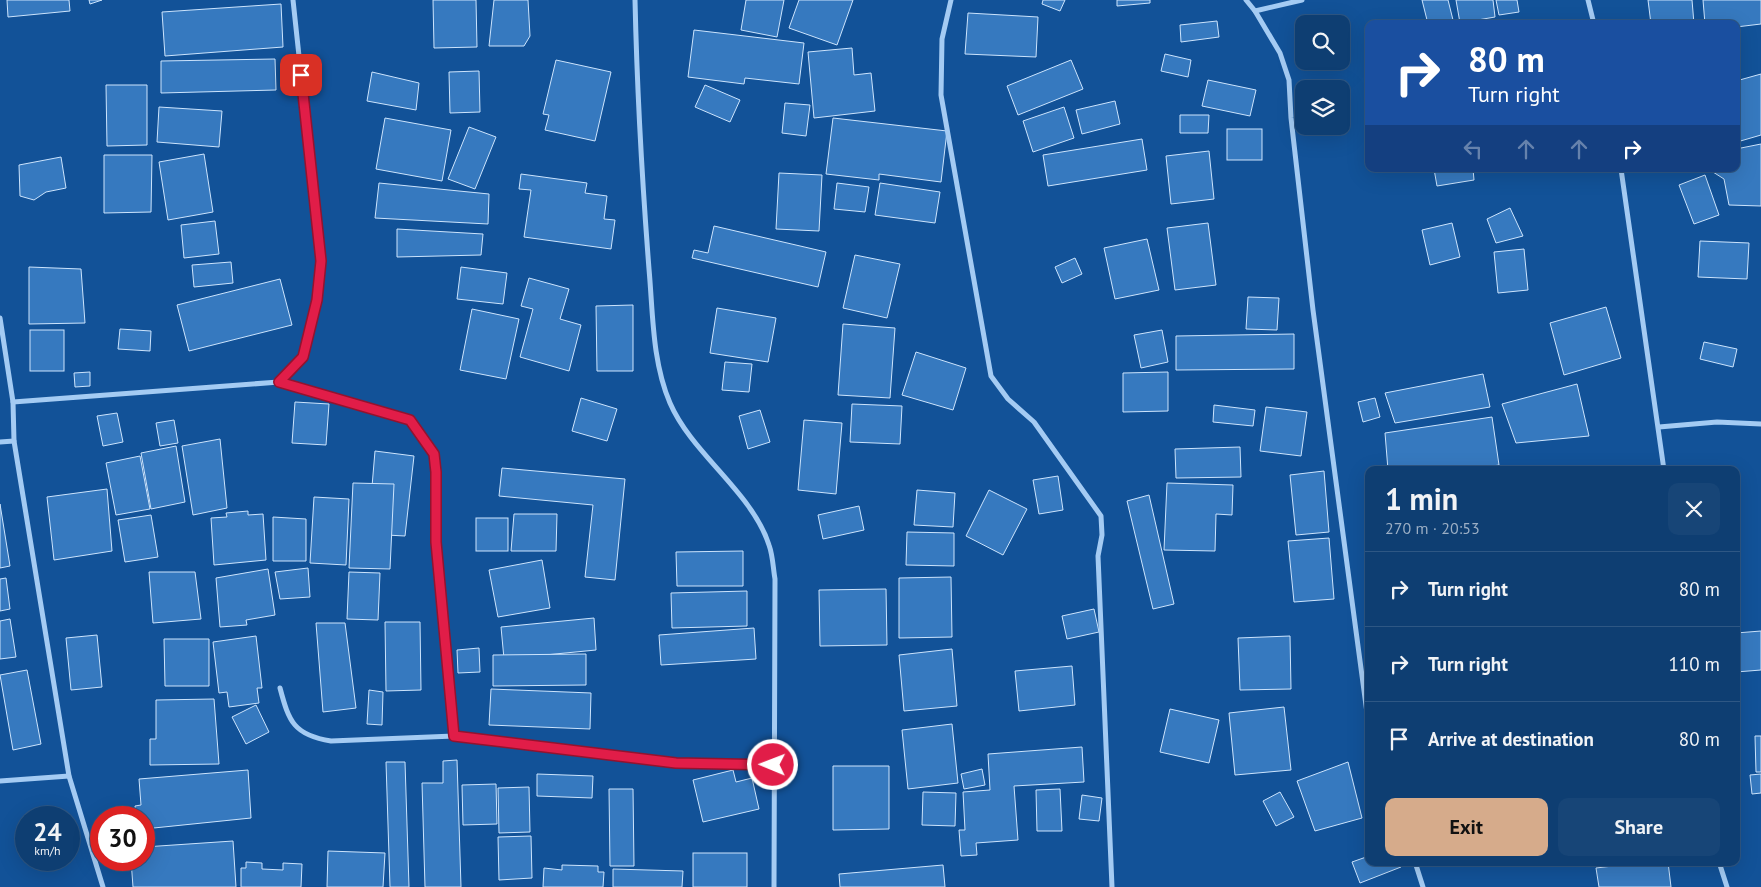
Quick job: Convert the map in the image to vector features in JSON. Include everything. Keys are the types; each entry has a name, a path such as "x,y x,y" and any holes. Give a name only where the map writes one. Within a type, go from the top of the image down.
{"street":[{"path":"279,382 303,357 317,300 321,261 293,0"},
{"path":"635,0 639,138 656,354 670,403 690,436 730,483 753,515 769,545 775,579 774,887"},
{"path":"951,0 942,39 941,95 991,376 1008,399 1034,422 1101,516 1102,535 1098,556 1112,887"},
{"path":"1246,0 1256,11 1280,53 1289,80 1291,118 1313,310 1365,698"},
{"path":"1256,11 1302,0"},
{"path":"1588,0 1593,20"},
{"path":"1621,172 1664,466"},
{"path":"0,318 13,402 14,440 69,776 103,887"},
{"path":"13,402 279,382 410,420 434,454 436,472 436,542 454,736"},
{"path":"1659,427 1717,422 1761,424"},
{"path":"0,442 14,440"},
{"path":"280,688 287,713 296,729 312,738 331,741 454,736 676,763 773,765"},
{"path":"0,781 69,776"},
{"path":"1415,866 1423,887"},
{"path":"1720,866 1727,887"}],"building":[{"path":"7,0 69,0 70,11 8,17"},
{"path":"89,0 102,0 90,4"},
{"path":"433,0 476,0 477,47 434,48"},
{"path":"494,0 528,0 530,36 524,46 489,46"},
{"path":"746,0 784,0 777,37 741,30"},
{"path":"799,0 853,0 837,45 789,28"},
{"path":"1043,0 1065,0 1060,11 1042,4"},
{"path":"1117,0 1150,0 1150,3 1117,6"},
{"path":"1422,0 1448,0 1453,20 1427,20"},
{"path":"1456,0 1493,0 1495,17 1478,20 1459,20"},
{"path":"1496,0 1517,0 1519,12 1499,15"},
{"path":"1648,0 1692,0 1694,20 1650,20"},
{"path":"1703,0 1761,0 1761,24 1740,27 1740,20 1705,20"},
{"path":"281,4 283,47 165,56 162,12"},
{"path":"968,13 1038,17 1036,57 965,54"},
{"path":"1217,21 1219,37 1181,42 1180,25"},
{"path":"694,30 804,43 799,84 745,78 744,84 688,77"},
{"path":"852,48 854,75 871,73 875,111 814,118 808,52"},
{"path":"1165,54 1191,60 1188,77 1161,71"},
{"path":"275,59 276,90 161,93 161,61"},
{"path":"556,60 611,72 595,141 545,130 549,115 543,114"},
{"path":"1071,60 1083,89 1018,115 1007,86"},
{"path":"479,71 480,112 450,113 449,72"},
{"path":"372,72 419,83 416,110 367,101"},
{"path":"1761,74 1761,135 1740,141 1740,80"},
{"path":"1208,80 1256,90 1250,116 1202,106"},
{"path":"106,85 147,85 147,145 107,146"},
{"path":"705,85 740,100 730,122 695,107"},
{"path":"1115,101 1120,124 1082,134 1076,110"},
{"path":"785,103 810,105 806,136 782,133"},
{"path":"159,107 222,111 219,147 157,142"},
{"path":"1064,107 1074,138 1033,152 1023,121"},
{"path":"1180,115 1209,115 1208,133 1180,133"},
{"path":"385,118 451,130 442,181 376,169"},
{"path":"833,118 947,131 941,182 879,174 879,180 826,174"},
{"path":"469,127 496,137 475,189 448,179"},
{"path":"1227,129 1262,129 1262,160 1227,160"},
{"path":"1142,139 1147,170 1048,186 1043,155"},
{"path":"1761,144 1761,206 1729,205 1724,179 1713,172 1740,172 1740,148"},
{"path":"1209,151 1214,199 1171,204 1166,156"},
{"path":"204,154 213,212 168,220 159,162"},
{"path":"104,155 152,155 151,212 104,213"},
{"path":"61,157 66,188 46,192 34,200 20,196 19,165"},
{"path":"1435,172 1473,172 1474,180 1437,186"},
{"path":"779,173 822,175 819,231 776,229"},
{"path":"521,174 587,183 585,193 607,196 604,219 615,220 611,249 524,237 531,190 519,189"},
{"path":"1705,175 1719,215 1694,224 1679,185"},
{"path":"379,183 489,194 488,224 375,218"},
{"path":"837,183 869,187 865,212 834,209"},
{"path":"880,183 940,192 935,223 875,215"},
{"path":"1510,208 1523,236 1496,243 1487,219"},
{"path":"215,221 219,254 184,258 181,225"},
{"path":"1208,223 1216,285 1175,290 1167,228"},
{"path":"1452,223 1460,257 1430,265 1422,230"},
{"path":"714,226 826,252 818,287 692,258 694,250 708,253"},
{"path":"397,229 483,234 481,255 397,257"},
{"path":"1147,239 1159,290 1115,299 1104,248"},
{"path":"1700,241 1749,243 1747,279 1698,277"},
{"path":"1524,249 1528,290 1498,293 1494,252"},
{"path":"855,255 900,264 887,318 843,308"},
{"path":"1075,258 1082,274 1062,283 1055,267"},
{"path":"231,262 233,283 194,287 192,265"},
{"path":"29,267 81,269 85,323 29,324"},
{"path":"461,267 507,273 503,304 457,299"},
{"path":"529,278 569,289 560,319 581,325 569,371 520,357 533,309 521,306"},
{"path":"280,279 292,325 189,351 177,305"},
{"path":"1248,297 1279,298 1277,330 1246,329"},
{"path":"633,305 633,371 597,371 596,306"},
{"path":"1606,307 1621,358 1564,375 1550,323"},
{"path":"717,308 776,318 768,362 710,353"},
{"path":"472,309 519,319 506,379 460,370"},
{"path":"843,324 895,328 890,398 838,395"},
{"path":"120,329 151,331 150,351 118,349"},
{"path":"30,330 64,330 64,371 30,371"},
{"path":"1162,330 1168,362 1141,368 1134,335"},
{"path":"1294,334 1294,369 1176,370 1176,336"},
{"path":"1704,342 1737,349 1733,367 1700,359"},
{"path":"916,352 966,368 953,410 902,395"},
{"path":"725,362 752,364 749,392 722,390"},
{"path":"90,372 90,386 75,387 74,373"},
{"path":"1168,372 1168,411 1123,412 1123,373"},
{"path":"1483,374 1490,407 1395,423 1385,393"},
{"path":"1577,384 1589,436 1516,443 1502,404"},
{"path":"581,398 617,409 607,441 572,431"},
{"path":"1375,398 1380,417 1363,422 1358,402"},
{"path":"295,402 329,404 326,445 292,443"},
{"path":"852,404 902,406 900,444 850,442"},
{"path":"1214,405 1255,410 1253,426 1213,422"},
{"path":"1266,407 1307,412 1301,456 1260,451"},
{"path":"760,410 770,442 748,449 739,416"},
{"path":"117,413 123,442 103,446 97,416"},
{"path":"1492,417 1499,465 1388,466 1385,433"},
{"path":"174,420 178,443 160,446 156,423"},
{"path":"804,420 842,423 836,494 798,490"},
{"path":"220,439 227,508 193,515 182,446"},
{"path":"176,446 185,502 151,509 141,453"},
{"path":"1240,447 1241,477 1176,478 1175,449"},
{"path":"375,451 414,456 405,536 368,534"},
{"path":"140,456 150,509 116,515 106,463"},
{"path":"502,468 625,479 615,580 585,577 593,505 499,496"},
{"path":"1324,471 1329,532 1296,535 1290,475"},
{"path":"1058,476 1063,510 1039,514 1033,480"},
{"path":"353,483 394,484 390,569 349,568"},
{"path":"1167,483 1233,485 1232,515 1216,514 1215,551 1164,550"},
{"path":"107,489 112,551 54,560 47,497"},
{"path":"917,490 955,493 953,527 914,525"},
{"path":"989,490 1027,509 1003,555 966,536"},
{"path":"1149,495 1174,604 1153,609 1127,501"},
{"path":"314,497 349,499 346,565 310,563"},
{"path":"0,504 10,566 0,568"},
{"path":"859,506 864,530 823,539 818,515"},
{"path":"248,511 248,515 263,514 266,560 214,565 211,518 227,517 226,513"},
{"path":"514,514 557,514 556,551 511,551"},
{"path":"151,515 158,557 125,562 118,520"},
{"path":"273,517 306,519 306,561 273,561"},
{"path":"476,518 508,518 508,551 476,551"},
{"path":"907,532 954,533 954,566 906,565"},
{"path":"1329,538 1334,599 1294,602 1288,541"},
{"path":"743,551 743,586 677,586 676,552"},
{"path":"542,560 550,608 498,617 489,570"},
{"path":"308,568 310,597 280,599 275,572"},
{"path":"268,569 275,615 246,620 247,625 220,627 216,578"},
{"path":"149,572 195,572 201,619 153,623"},
{"path":"349,572 380,573 378,620 347,619"},
{"path":"951,577 952,637 899,638 899,578"},
{"path":"6,578 10,609 0,611 0,579"},
{"path":"886,589 887,645 820,646 819,590"},
{"path":"747,591 747,626 672,628 671,593"},
{"path":"1094,609 1099,632 1067,639 1062,616"},
{"path":"594,618 596,650 504,659 501,627"},
{"path":"10,619 16,657 0,659 0,621"},
{"path":"385,622 420,622 421,690 386,691"},
{"path":"316,623 345,623 356,708 323,712"},
{"path":"754,628 756,659 661,665 659,635"},
{"path":"1761,631 1761,670 1740,672 1740,633"},
{"path":"97,635 102,687 71,690 66,638"},
{"path":"256,636 262,688 257,688 259,703 229,707 227,692 219,693 213,642"},
{"path":"1290,636 1291,689 1240,690 1238,638"},
{"path":"164,639 209,639 209,686 165,686"},
{"path":"479,648 480,672 458,673 457,650"},
{"path":"952,649 957,706 904,711 899,655"},
{"path":"586,654 586,685 493,686 493,655"},
{"path":"1072,666 1075,705 1019,711 1015,671"},
{"path":"27,670 41,744 13,750 0,675"},
{"path":"491,689 591,693 590,729 489,725"},
{"path":"369,690 383,692 382,725 367,724"},
{"path":"214,699 219,764 150,765 150,739 156,739 156,700"},
{"path":"256,705 269,732 246,744 232,717"},
{"path":"1284,707 1291,770 1235,775 1229,713"},
{"path":"1170,709 1219,720 1209,763 1160,752"},
{"path":"952,724 958,783 908,789 902,730"},
{"path":"1755,736 1761,736 1761,772 1756,772"},
{"path":"1082,747 1084,782 1014,786 1018,840 976,843 977,855 961,856 959,830 965,830 963,792 990,790 988,754"},
{"path":"457,760 461,887 425,887 422,783 443,783 443,761"},
{"path":"386,762 405,762 409,887 390,887"},
{"path":"1348,762 1362,818 1315,831 1297,781"},
{"path":"833,766 889,766 889,829 833,830"},
{"path":"982,769 985,785 964,789 961,774"},
{"path":"248,770 251,818 155,828 155,806 135,806 141,805 139,779"},
{"path":"733,770 736,782 752,778 759,809 703,822 693,780"},
{"path":"537,774 593,776 592,798 537,796"},
{"path":"1761,774 1761,793 1752,794 1750,775"},
{"path":"496,784 497,824 463,825 462,785"},
{"path":"529,787 530,832 499,833 498,788"},
{"path":"609,789 633,789 634,866 610,866"},
{"path":"1060,789 1062,831 1037,831 1036,790"},
{"path":"923,792 956,793 955,826 922,825"},
{"path":"1280,792 1294,817 1276,826 1263,801"},
{"path":"1082,795 1102,798 1099,821 1079,819"},
{"path":"531,836 532,878 499,880 498,837"},
{"path":"233,841 236,887 133,887 132,871 155,871 155,846"},
{"path":"328,851 385,853 383,887 327,887"},
{"path":"693,853 747,853 747,887 693,887"},
{"path":"1365,857 1365,866 1401,867 1360,883 1352,862"},
{"path":"246,862 262,863 262,869 283,870 283,863 302,864 301,887 241,887 241,868 246,868"},
{"path":"562,865 598,866 598,872 604,872 603,887 543,887 544,868 562,870"},
{"path":"943,865 945,887 840,887 839,874"},
{"path":"1613,866 1668,866 1671,887 1599,887 1596,868"},
{"path":"613,869 683,871 682,887 613,887"}],"route":[{"path":"301,75 321,261 317,300 303,357 279,382 410,420 434,454 436,472 436,542 454,736 676,763 773,765"}]}
